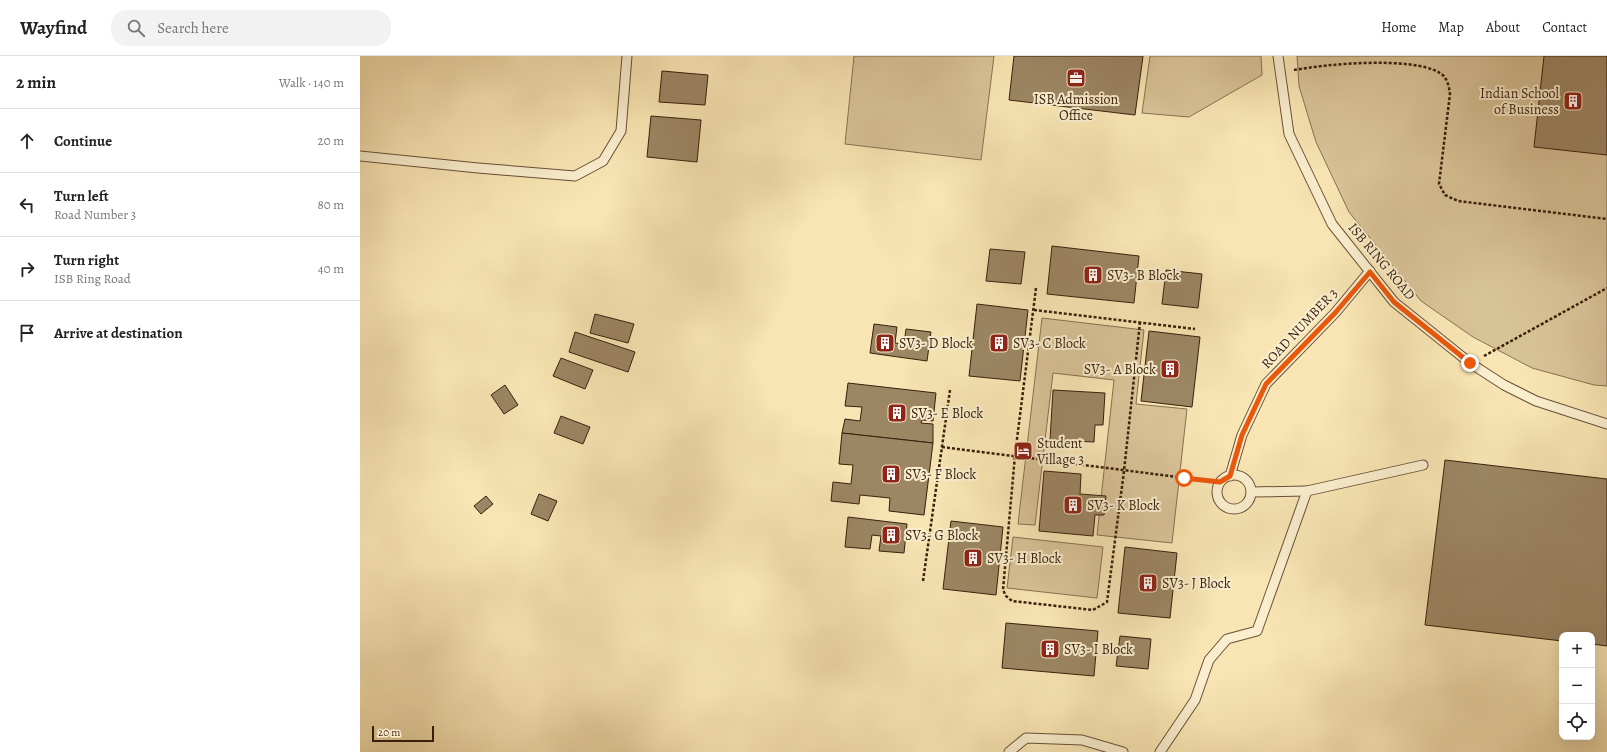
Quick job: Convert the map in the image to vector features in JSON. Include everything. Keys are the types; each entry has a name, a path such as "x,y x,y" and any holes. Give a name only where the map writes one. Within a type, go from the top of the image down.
{"lane":[{"path":"360,156 575,176 602,161 621,131 627,56"},
{"name":"ISB RING ROAD","path":"1278,56 1289,134 1332,224 1394,302 1470,363 1504,385 1536,401 1607,424"},
{"name":"ROAD NUMBER 3","path":"1230,476 1242,435 1266,384 1335,313 1370,272"},
{"path":"1251,492 1307,491 1423,465"},
{"path":"1236,475 1242,477 1247,480 1251,492 1249,499 1239,508 1226,506 1220,501 1218,495 1220,482 1230,476 1236,475"},
{"path":"1160,752 1195,700 1209,660 1226,639 1257,631 1307,491"},
{"path":"1009,752 1026,738 1082,740 1123,752"}],"path":[{"path":"1280,73 1316,66 1361,63 1399,63 1428,67 1441,73 1448,83 1450,94 1439,184 1445,195 1458,201 1607,219"},
{"path":"1036,288 1015,455 1003,590 1006,596 1012,601 1093,610 1107,602 1124,471 1140,322"},
{"path":"1470,363 1607,288"},
{"path":"1034,310 1195,329"},
{"path":"923,581 950,390"},
{"path":"942,447 1220,482"}],"shaded area":[{"path":"854,56 994,56 981,160 845,144"},
{"path":"1150,56 1261,56 1262,75 1189,117 1142,113"},
{"path":"1297,56 1607,56 1607,386 1594,385 1532,368 1473,337 1421,301 1349,212 1316,142 1299,86"},
{"path":"1042,318 1144,330 1136,404 1187,409 1172,543 1097,535 1114,380 1053,373 1035,525 1018,524"},
{"path":"1013,537 1103,547 1097,598 1007,588"}],"building":[{"name":"ISB Admission Office","path":"1014,56 1143,56 1135,115 1009,100"},
{"name":"Indian School of Business","path":"1544,56 1607,56 1607,155 1534,147"},
{"path":"662,71 708,75 705,105 659,102"},
{"path":"651,116 701,120 697,162 647,157"},
{"name":"SV3- B Block","path":"1052,246 1139,256 1134,303 1047,294"},
{"path":"990,249 1025,252 1021,284 986,281"},
{"path":"1166,270 1202,274 1198,308 1162,304"},
{"name":"SV3- C Block","path":"977,304 1028,310 1020,381 969,376"},
{"path":"595,314 634,324 628,343 590,333"},
{"name":"SV3- D Block","path":"874,324 897,327 895,343 904,344 906,329 931,332 927,361 870,353"},
{"name":"SV3- A Block","path":"1149,331 1200,337 1192,407 1141,401"},
{"path":"575,332 635,352 628,372 569,352"},
{"path":"561,358 593,370 585,389 553,376"},
{"name":"SV3- E Block","path":"848,383 936,393 933,421 922,420 921,423 933,424 933,443 842,433 845,419 860,421 862,407 845,406"},
{"path":"505,385 518,405 504,414 491,395"},
{"path":"1053,390 1105,393 1103,425 1095,425 1094,442 1050,440"},
{"path":"561,416 590,427 583,444 554,433"},
{"name":"SV3- F Block","path":"842,433 933,443 924,515 889,511 890,498 860,495 859,504 831,501 833,482 851,484 853,465 839,464"},
{"path":"1445,460 1607,479 1607,646 1595,644 1595,632 1559,632 1559,641 1425,625"},
{"name":"SV3- K Block","path":"1044,471 1081,474 1080,494 1106,496 1104,515 1095,515 1093,536 1039,531"},
{"path":"539,494 557,501 548,521 531,514"},
{"path":"486,496 493,504 481,514 474,506"},
{"name":"SV3- G Block","path":"848,517 907,524 904,553 879,551 881,536 872,535 870,549 845,547"},
{"name":"SV3- H Block","path":"951,521 1003,527 996,595 943,589"},
{"name":"SV3- J Block","path":"1125,547 1177,553 1170,618 1118,613"},
{"name":"SV3- I Block","path":"1006,623 1098,631 1094,676 1002,668"},
{"path":"1120,636 1151,639 1148,669 1116,666"}],"place":[{"name":"ISB Admission Office","path":"1076,78"},
{"name":"Indian School of Business","path":"1573,101"},
{"name":"SV3- B Block","path":"1093,275"},
{"name":"SV3- D Block","path":"885,343"},
{"name":"SV3- C Block","path":"999,343"},
{"name":"SV3- A Block","path":"1170,369"},
{"name":"SV3- E Block","path":"897,413"},
{"name":"Student Village 3","path":"1023,451"},
{"name":"SV3- F Block","path":"891,474"},
{"name":"SV3- K Block","path":"1073,505"},
{"name":"SV3- G Block","path":"891,535"},
{"name":"SV3- H Block","path":"973,558"},
{"name":"SV3- J Block","path":"1148,583"},
{"name":"SV3- I Block","path":"1050,649"}],"route":[{"path":"1184,478 1220,482 1224,478 1230,476 1242,435 1266,384 1335,313 1370,272 1394,302 1470,363"}]}
